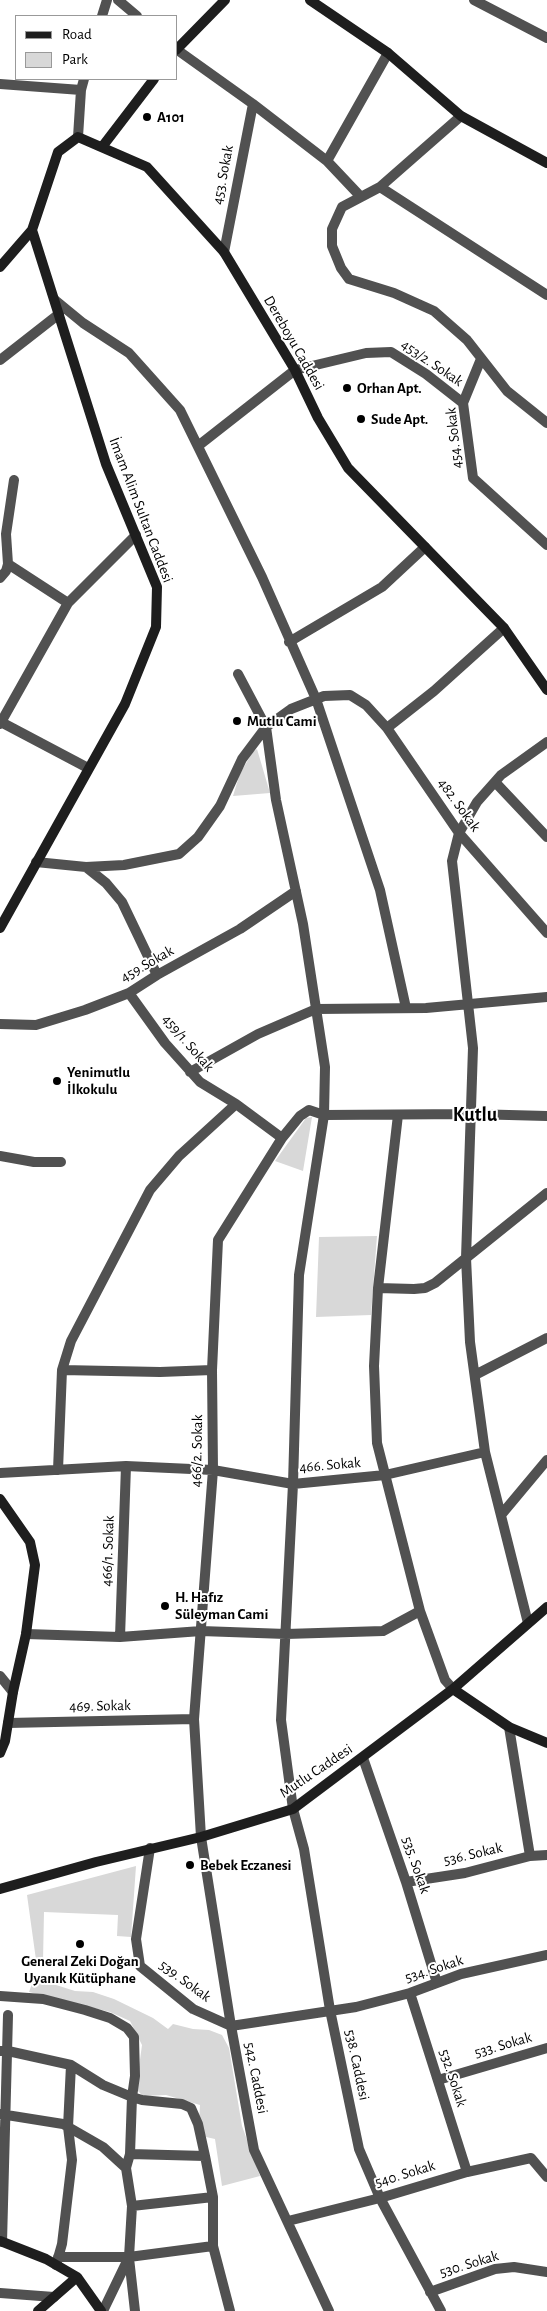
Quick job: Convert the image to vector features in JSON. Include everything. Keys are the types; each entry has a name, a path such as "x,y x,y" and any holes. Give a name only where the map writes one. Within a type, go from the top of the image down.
{"street":[{"path":"102,15 107,0"},
{"path":"118,0 136,15"},
{"path":"178,48 225,0"},
{"path":"310,0 388,52 461,116 547,163"},
{"path":"474,0 547,38"},
{"path":"178,51 253,104 326,162 361,197"},
{"path":"326,162 388,52"},
{"path":"0,267 32,230 58,152 78,136 81,90 84,80"},
{"path":"102,147 153,80"},
{"path":"0,84 81,90"},
{"name":"453. Sokak","path":"224,252 253,104"},
{"path":"461,116 380,187 342,207 332,229 332,246 340,268 349,279 394,293 434,311 467,340 507,391 547,422"},
{"name":"Dereboyu Caddesi","path":"78,136 147,167 224,252 295,370 318,418 348,468 504,628 547,690"},
{"path":"380,187 547,295"},
{"name":"İmam Alim Sultan Caddesi","path":"0,928 125,704 156,628 157,587 106,464 58,314 41,252 32,230"},
{"path":"55,300 83,324 129,353 180,410 198,446 262,577 289,642 316,699 380,890 406,1008"},
{"path":"0,360 58,314"},
{"name":"453/2. Sokak","path":"295,370 366,353 390,352 426,374 463,403"},
{"name":"454. Sokak","path":"482,359 463,403 473,478 547,545"},
{"path":"198,446 295,370"},
{"path":"0,578 6,571 8,564 6,534 14,480"},
{"path":"88,768 1,723 68,603 136,535"},
{"path":"289,642 382,587 425,547"},
{"path":"8,564 68,603"},
{"path":"387,728 434,691 504,628"},
{"path":"238,674 266,727"},
{"name":"482. Sokak","path":"316,699 324,696 350,695 366,705 387,728 459,833 547,933"},
{"path":"36,862 86,867 124,865 179,854 198,837 220,806 242,759 266,727 291,709 316,699"},
{"name":"538. Caddesi","path":"266,727 276,800 296,891 325,1067 324,1115 299,1275 293,1484 282,1720 293,1809 304,1849 330,2010 359,2148 380,2198 441,2311"},
{"path":"528,1623 485,1452 470,1342 466,1258 473,1048 452,861 459,833 477,802 495,782 547,742"},
{"path":"495,782 547,837"},
{"path":"86,867 106,883 122,902 157,975"},
{"name":"459.Sokak","path":"0,1024 36,1025 85,1010 129,993 157,975 240,929 296,891"},
{"name":"459/1. Sokak","path":"129,993 165,1043 200,1082 236,1104 282,1138"},
{"path":"190,1072 258,1034 316,1009 468,1005 547,996"},
{"path":"58,1470 62,1370 71,1340 150,1190 179,1156 236,1104"},
{"name":"466/2. Sokak","path":"201,1837 194,1719 213,1470 212,1370 218,1240 282,1138 300,1116 309,1110 324,1115"},
{"path":"324,1115 471,1114 547,1116"},
{"path":"398,1115 378,1288 374,1366 377,1444 420,1611 445,1680 452,1690 509,1727 547,1743"},
{"path":"0,1156 34,1162 61,1162"},
{"path":"378,1288 425,1288 436,1282 547,1192"},
{"path":"474,1375 547,1338"},
{"path":"62,1370 160,1372 212,1370"},
{"name":"466. Sokak","path":"0,1472 126,1466 213,1470 293,1484 385,1475 485,1452"},
{"path":"501,1515 547,1460"},
{"name":"466/1. Sokak","path":"120,1637 126,1466"},
{"path":"0,1499 30,1542 35,1565 26,1634 12,1692 5,1741 0,1753"},
{"name":"Mutlu Caddesi","path":"0,1889 150,1848 201,1837 293,1809 452,1690 547,1607"},
{"path":"26,1634 120,1637 201,1630 286,1634 383,1632 420,1611"},
{"path":"0,1676 12,1692"},
{"name":"469. Sokak","path":"8,1723 194,1719"},
{"path":"509,1727 530,1856"},
{"name":"535. Sokak","path":"363,1758 406,1882 437,1983"},
{"name":"542. Caddesi","path":"201,1837 231,2026 254,2150 329,2311"},
{"name":"539. Sokak","path":"150,1848 136,1939 140,1966 193,2009 231,2026"},
{"name":"536. Sokak","path":"406,1882 465,1873 530,1856 547,1855"},
{"name":"534. Sokak","path":"330,2010 410,1993 461,1974 547,1955"},
{"name":"532. Sokak","path":"410,1993 467,2172"},
{"path":"0,1996 43,1999 85,2010 120,2023 134,2037 135,2076 132,2096 130,2154 126,2168 132,2206 129,2257 135,2311"},
{"path":"231,2026 330,2010"},
{"path":"8,2014 4,2051 2,2114 1,2242 57,2261 129,2257 214,2246"},
{"name":"533. Sokak","path":"438,2080 547,2048"},
{"path":"4,2051 71,2066 103,2085 142,2100 182,2104 190,2108 198,2124 205,2156 212,2197 214,2246 230,2311"},
{"path":"57,2261 62,2244 72,2160 68,2127 71,2066"},
{"path":"2,2114 63,2124 102,2147 126,2168"},
{"path":"130,2154 205,2156"},
{"name":"540. Sokak","path":"288,2221 380,2198 467,2172 531,2158 547,2177"},
{"path":"132,2206 212,2197"},
{"path":"57,2261 76,2278 102,2311 129,2257"},
{"name":"530. Sokak","path":"430,2292 495,2269 514,2267 547,2272"},
{"path":"38,2311 76,2278"},
{"path":"0,2294 54,2297"}],"green space":[{"path":"257,749 270,793 233,796 240,773 253,752"},
{"path":"312,1117 303,1171 275,1161 306,1118"},
{"path":"377,1236 371,1315 316,1317 319,1237"},
{"path":"136,1866 131,1937 117,1936 118,1915 44,1912 43,1961 37,1967 27,1895"},
{"path":"34,1978 75,1991 93,1992 114,1999 153,2018 168,2029 173,2024 193,2029 209,2030 222,2035 229,2048 242,2126 260,2176 222,2186 215,2139 206,2137 199,2122 200,2105 166,2095 143,2096 136,2089 142,2045 130,2021 110,2012 29,1992"}],"place":[{"name":"A101","path":"147,117"},
{"name":"Orhan Apt.","path":"347,388"},
{"name":"Sude Apt.","path":"361,419"},
{"name":"Mutlu Cami","path":"237,721"},
{"name":"Yenimutlu İlkokulu","path":"57,1081"},
{"name":"H. Hafız Süleyman Cami","path":"165,1606"},
{"name":"Bebek Eczanesi","path":"190,1865"},
{"name":"General Zeki Doğan Uyanık Kütüphane","path":"80,1944"}],"district":[{"name":"Kutlu","path":"475,1115"}]}
